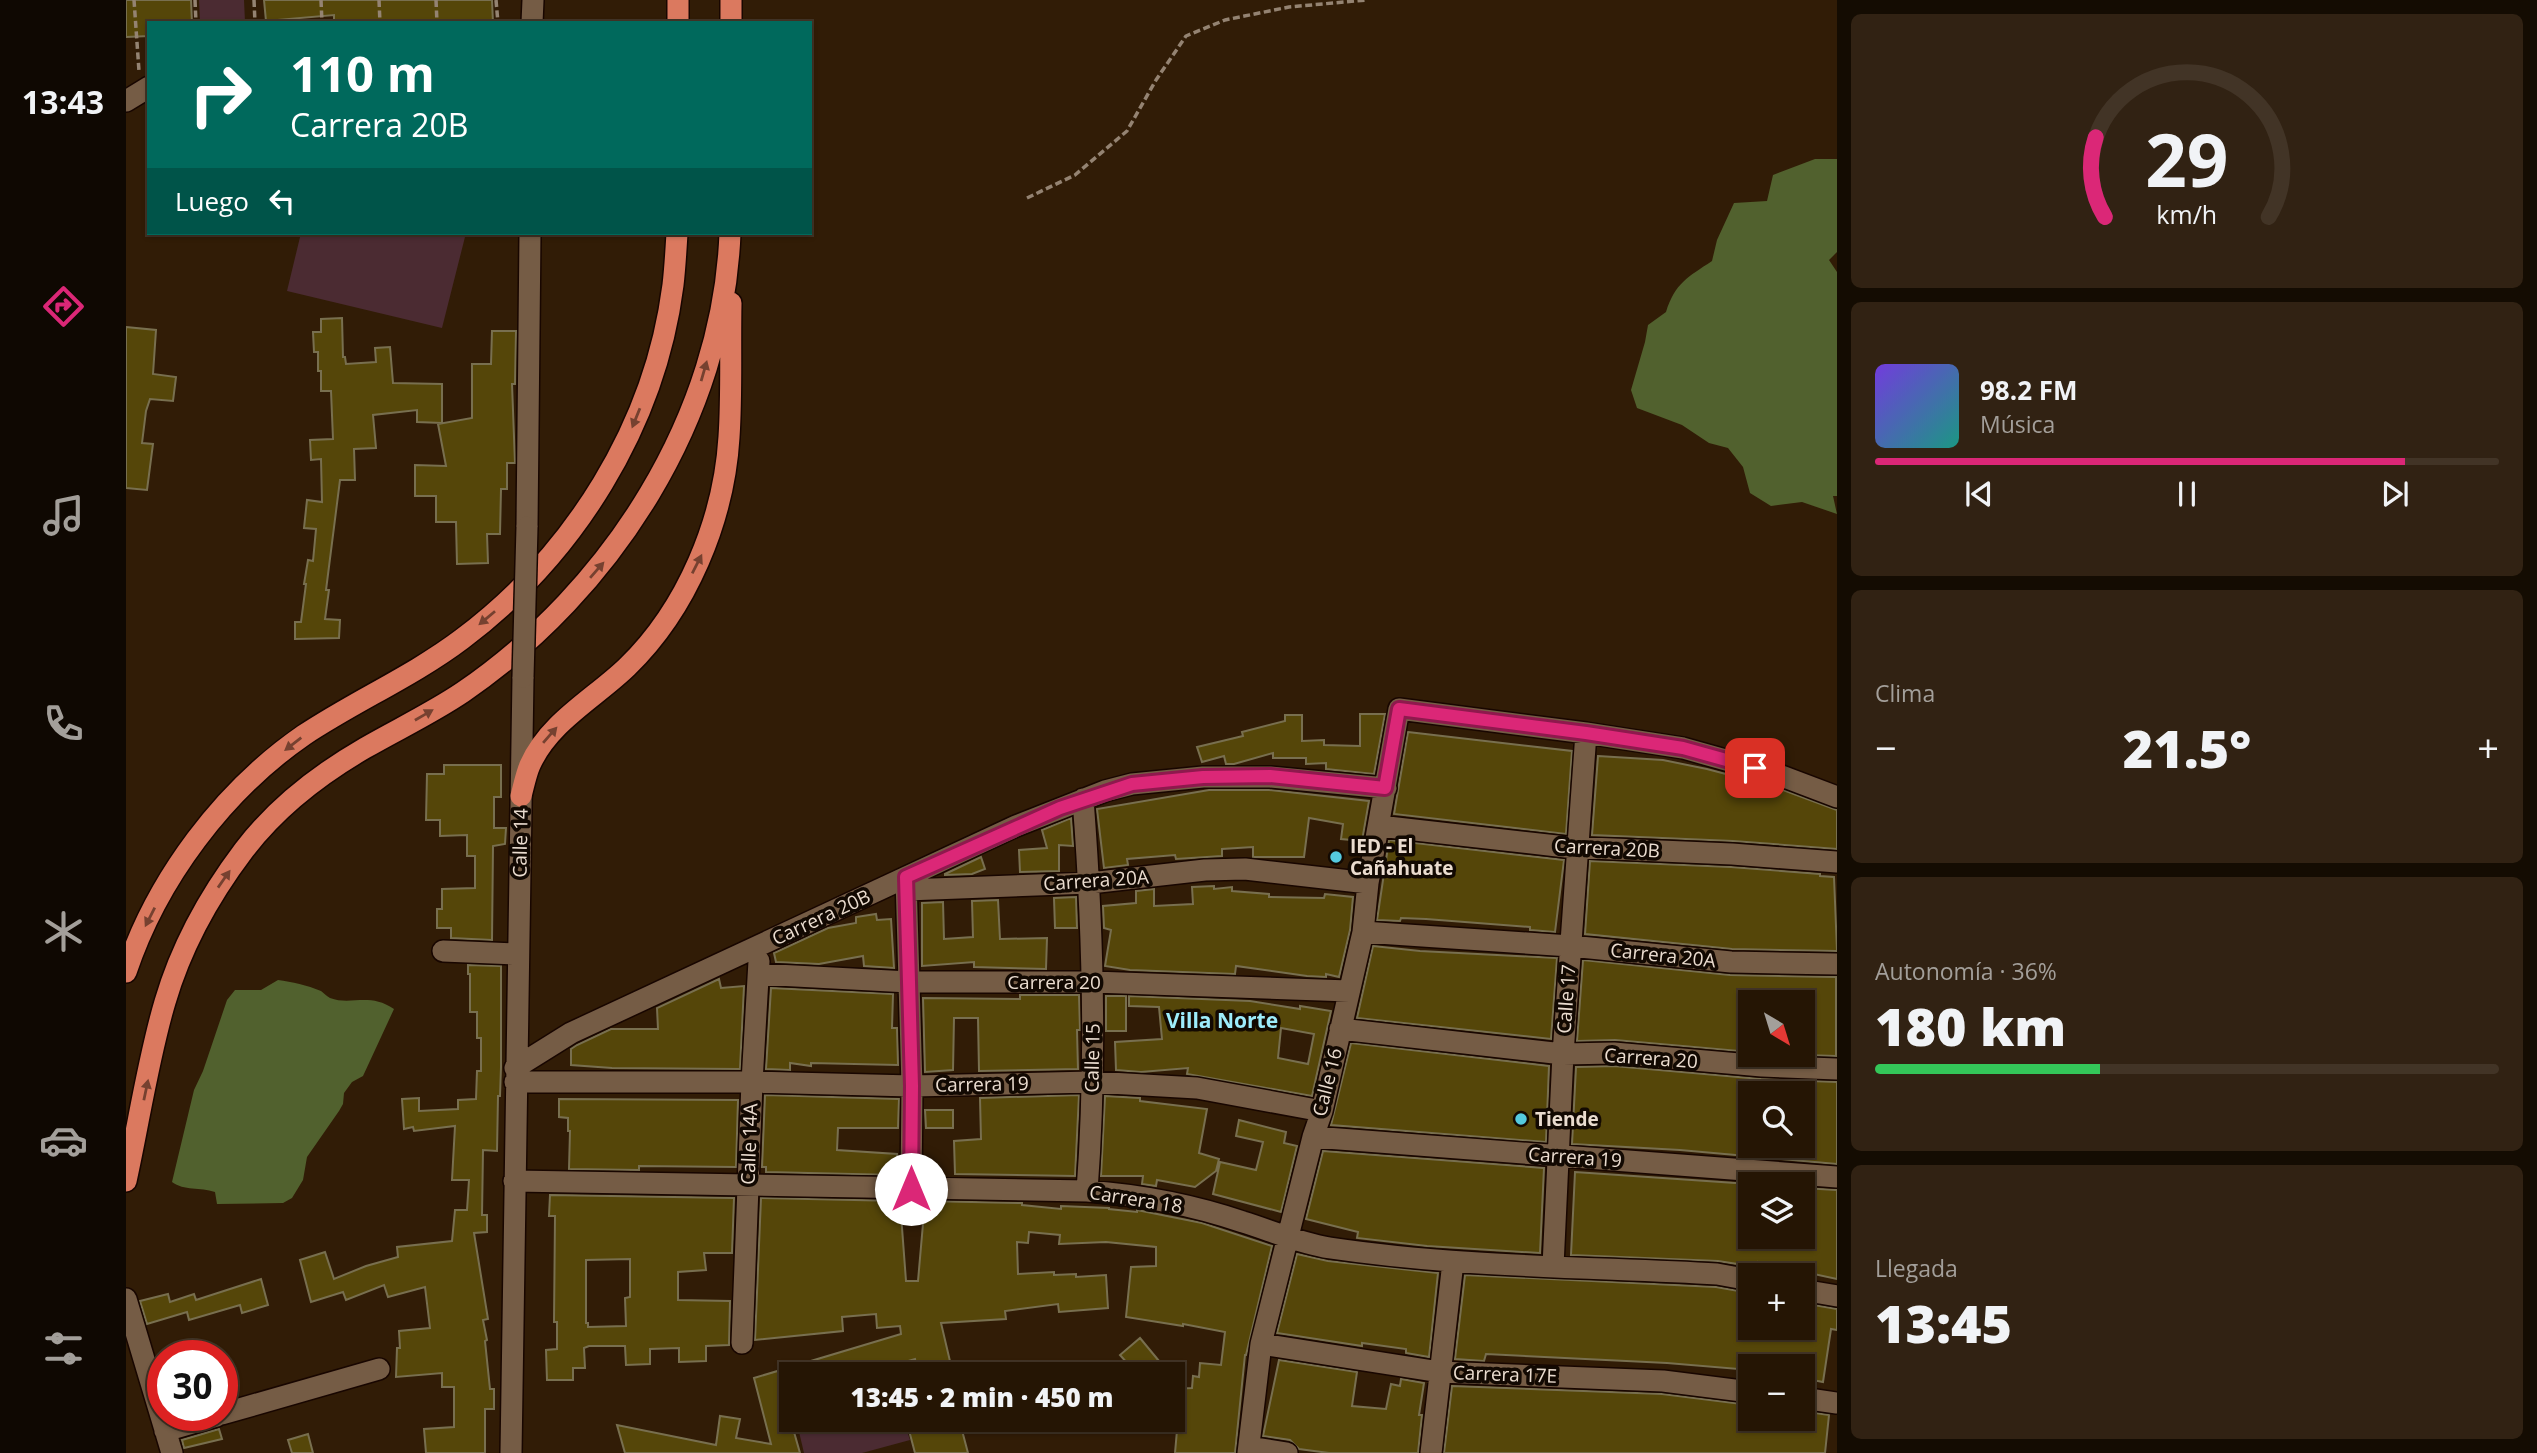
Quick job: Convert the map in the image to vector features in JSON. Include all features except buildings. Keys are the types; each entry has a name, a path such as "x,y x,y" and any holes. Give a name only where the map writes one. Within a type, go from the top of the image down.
{"highway":[{"path":"678,0 678,21"},
{"path":"730,0 731,21"},
{"path":"126,972 134,947 173,872 212,821 260,770 304,736 461,640 516,594 563,543 603,484 635,422 659,355 673,286 677,235"},
{"path":"521,796 530,766 548,736 628,667 654,637 679,599 702,554 721,494 729,439 731,235"},
{"path":"126,1181 165,1001 186,945 212,896 245,848 285,806 364,748 461,694 515,654 564,608 608,557 646,501 677,442 702,380 719,315 731,235"}],"street":[{"path":"533,0 533,21"},
{"name":"Calle 14","path":"510,1453 530,235"},
{"name":"Calle 16","path":"1249,1450 1261,1344 1313,1137 1322,1111 1363,932 1368,883 1399,709 1586,733"},
{"path":"1586,733 1683,748 1779,775 1837,797"},
{"name":"Calle 17","path":"1553,1266 1563,1054 1586,733"},
{"name":"Carrera 20B","path":"515,1075 571,1033 760,945 906,883 1016,826 1083,799 1132,784 1203,777 1270,776 1385,788"},
{"name":"Calle 15","path":"1083,799 1090,883 1093,982 1087,1191"},
{"name":"Carrera 20B","path":"1378,826 1577,848 1732,854 1837,862"},
{"name":"Carrera 20A","path":"906,883 1090,883 1205,870 1245,869 1368,883"},
{"path":"906,883 912,1086 911,1189"},
{"name":"Carrera 20A","path":"1363,932 1570,946 1731,962 1837,964"},
{"name":"Calle 14A","path":"742,1343 751,1082 760,945"},
{"path":"443,951 518,954"},
{"name":"Carrera 20","path":"759,974 909,982 1093,982 1349,991"},
{"name":"Carrera 20","path":"1340,1029 1563,1054 1614,1053 1762,1066 1837,1069"},
{"name":"Carrera 19","path":"515,1075 912,1086 1092,1082 1197,1088 1322,1111"},
{"name":"Carrera 19","path":"1313,1137 1837,1177"},
{"name":"Carrera 18","path":"514,1181 1087,1191 1132,1195 1185,1206 1243,1222 1289,1239 1328,1247 1453,1262 1717,1274 1738,1278"},
{"path":"1431,1453 1453,1262"},
{"path":"1815,1292 1837,1296"},
{"path":"126,1299 147,1370"},
{"name":"Carrera 17E","path":"1261,1344 1440,1372 1663,1381 1738,1390"},
{"path":"238,1409 379,1369"},
{"path":"1815,1400 1837,1403"},
{"path":"165,1431 172,1453"},
{"path":"1249,1450 1287,1453"}],"path":[{"path":"134,0 138,93"},
{"path":"195,0 197,21"},
{"path":"254,0 255,21"},
{"path":"321,0 322,21"},
{"path":"379,0 380,21"},
{"path":"436,0 437,21"},
{"path":"496,0 498,21"},
{"path":"1027,198 1075,175 1128,131 1156,80 1186,36 1225,20 1289,7 1366,0"}],"shaded area":[{"path":"199,0 244,0 245,21 200,21"},
{"path":"1815,159 1837,159 1837,252 1829,260 1837,272 1837,496 1833,496 1837,514 1802,502 1771,506 1750,493 1743,467 1728,448 1709,443 1682,425 1637,408 1631,390 1648,325 1666,312 1683,282 1712,261 1717,240 1734,203 1767,201 1773,175"},
{"path":"301,235 465,235 442,328 287,291"},
{"path":"278,980 310,987 338,1000 376,1001 394,1009 363,1076 352,1082 344,1093 339,1111 307,1157 303,1180 292,1198 283,1203 217,1204 215,1192 182,1187 172,1182 194,1090 227,1000 235,990 261,990"},
{"path":"799,1432 907,1432 910,1440 862,1453 804,1453"}],"place":[{"name":"IED - El Cañahuate","path":"1336,857"},
{"name":"Tiende","path":"1521,1119"}],"district":[{"name":"Villa Norte","path":"1222,1021"}],"route":[{"path":"911,1189 912,1086 906,877 1016,826 1105,791 1132,784 1203,777 1270,776 1385,788 1399,709 1683,748 1755,768"}]}
